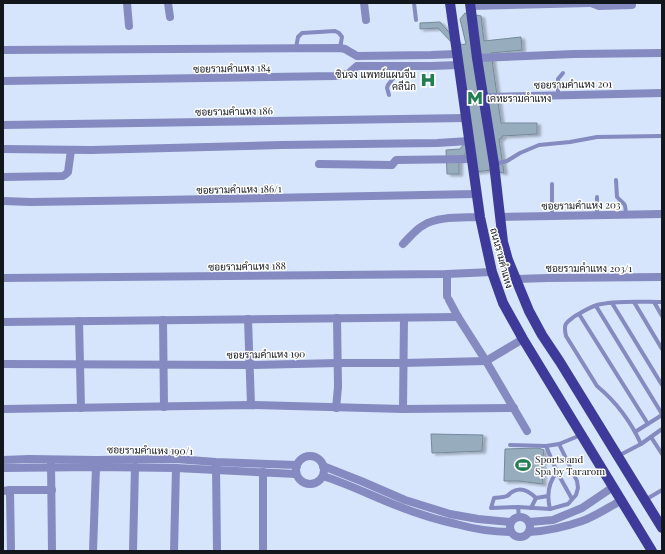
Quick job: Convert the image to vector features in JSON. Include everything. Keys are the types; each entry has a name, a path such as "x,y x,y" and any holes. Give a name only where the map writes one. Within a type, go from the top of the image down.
{"main road":[{"name":"ถนนรามคำแหง","path":"450,3 468,142 480,217 492,272 503,303 523,339 652,551"},
{"name":"ถนนรามคำแหง","path":"470,5 494,164 500,217 508,260 529,311 542,335 662,528"}],"street":[{"path":"127,3 129,26"},
{"path":"168,3 170,17"},
{"path":"364,3 366,20"},
{"path":"470,5 591,3 599,6 632,5"},
{"name":"ซอยรามคำแหง 184","path":"3,50 340,48 345,49 357,56 457,54"},
{"path":"477,58 662,52"},
{"path":"357,56 357,66"},
{"path":"403,66 405,56"},
{"name":"ซอยรามคำแหง 184","path":"3,81 334,76 348,74 357,66 458,65"},
{"name":"ซอยรามคำแหง 201","path":"484,97 558,94 662,93"},
{"name":"ซอยรามคำแหง 186","path":"3,125 466,118"},
{"path":"3,149 71,150 468,142"},
{"path":"3,177 63,176 68,172 71,150"},
{"path":"319,164 392,164 396,160 471,158"},
{"name":"ซอยรามคำแหง 186/1","path":"3,201 31,202 476,194"},
{"name":"ซอยรามคำแหง 203","path":"500,217 662,214"},
{"path":"403,244 425,224 444,219 480,217"},
{"name":"ซอยรามคำแหง 188","path":"3,278 447,274 492,272"},
{"path":"447,274 448,298 527,431"},
{"name":"ซอยรามคำแหง 203/1","path":"517,282 662,277"},
{"name":"ซอยรามคำแหง 203/1","path":"548,280 614,284"},
{"path":"3,322 458,317"},
{"path":"336,318 338,363 336,408"},
{"path":"404,318 404,409"},
{"path":"248,319 251,405"},
{"path":"163,320 164,407"},
{"path":"79,321 81,408"},
{"name":"ซอยรามคำแหง 190","path":"3,364 249,365 486,361 523,339"},
{"path":"3,409 251,405 404,409 514,408"},
{"name":"ซอยรามคำแหง 190/1","path":"3,460 96,466 176,468 297,465 302,458 311,456 319,459 323,466 380,494 403,508 434,518 484,530 511,532 518,537 525,536 529,532 555,529 583,521 622,500"},
{"name":"ซอยรามคำแหง 190/1","path":"3,468 96,460 136,458 176,459 263,472 296,474 302,482 309,484 316,483 323,476 352,486 450,514 478,519 511,522"},
{"path":"51,463 52,551"},
{"path":"296,474 297,465"},
{"path":"93,551 96,466"},
{"path":"216,466 217,551"},
{"path":"323,466 323,476"},
{"path":"132,551 135,467"},
{"path":"174,551 176,468"},
{"path":"263,472 263,551"},
{"path":"529,522 553,520 582,508 613,487"},
{"path":"10,551 7,491 52,490"},
{"path":"511,532 511,522 519,517 525,518 529,522 529,532"},
{"path":"553,520 555,529"}],"lane":[{"path":"414,3 416,20"},
{"path":"296,48 298,37 302,33 335,31 342,37 340,48"},
{"path":"390,95 387,88 388,85 403,66"},
{"path":"558,94 558,79 563,73"},
{"path":"494,164 507,161 520,152 540,145 570,142 597,136 662,136"},
{"path":"616,180 617,197 624,203 626,214"},
{"path":"552,184 552,216"},
{"path":"597,197 597,215"},
{"path":"634,302 662,349"},
{"path":"654,302 662,316"},
{"path":"641,444 635,432 618,407 597,386 566,336 564,328 565,324 579,314 596,306 612,303 662,302"},
{"path":"612,303 662,385"},
{"path":"596,306 662,414 635,432"},
{"path":"579,314 648,424"},
{"path":"617,456 641,444 662,429"},
{"path":"510,446 546,446 559,444 581,435"},
{"path":"651,437 662,454"},
{"path":"536,498 531,493 524,490 512,491 506,497 494,498 491,508 518,507 550,509 568,504 576,495 578,481 559,444"},
{"path":"546,446 556,472 572,499"},
{"path":"550,509 548,496 553,477 556,472"},
{"path":"645,500 662,490"},
{"path":"536,498 548,496"},
{"path":"506,497 509,507"},
{"path":"531,508 536,498"},
{"path":"518,507 519,517"}],"building":[{"path":"465,13 481,16 484,41 521,37 522,50 491,53 501,123 537,123 537,134 502,136 502,138 499,139 504,173 491,170 475,172 472,145 459,161 459,174 447,174 446,150 460,149 467,140 455,46 438,28 420,29 420,23 440,22 460,45 466,44 460,19"},
{"path":"431,434 483,435 482,451 432,453"},
{"name":"Sports and Spa by Tararom","path":"538,448 544,450 542,463 543,484 504,481 505,449"}],"place":[{"name":"ซินจง แพทย์แผนจีน คลีนิก","path":"428,80"},
{"name":"เคหะรามคำแหง","path":"475,98"},
{"name":"Sports and Spa by Tararom","path":"523,465"}]}
